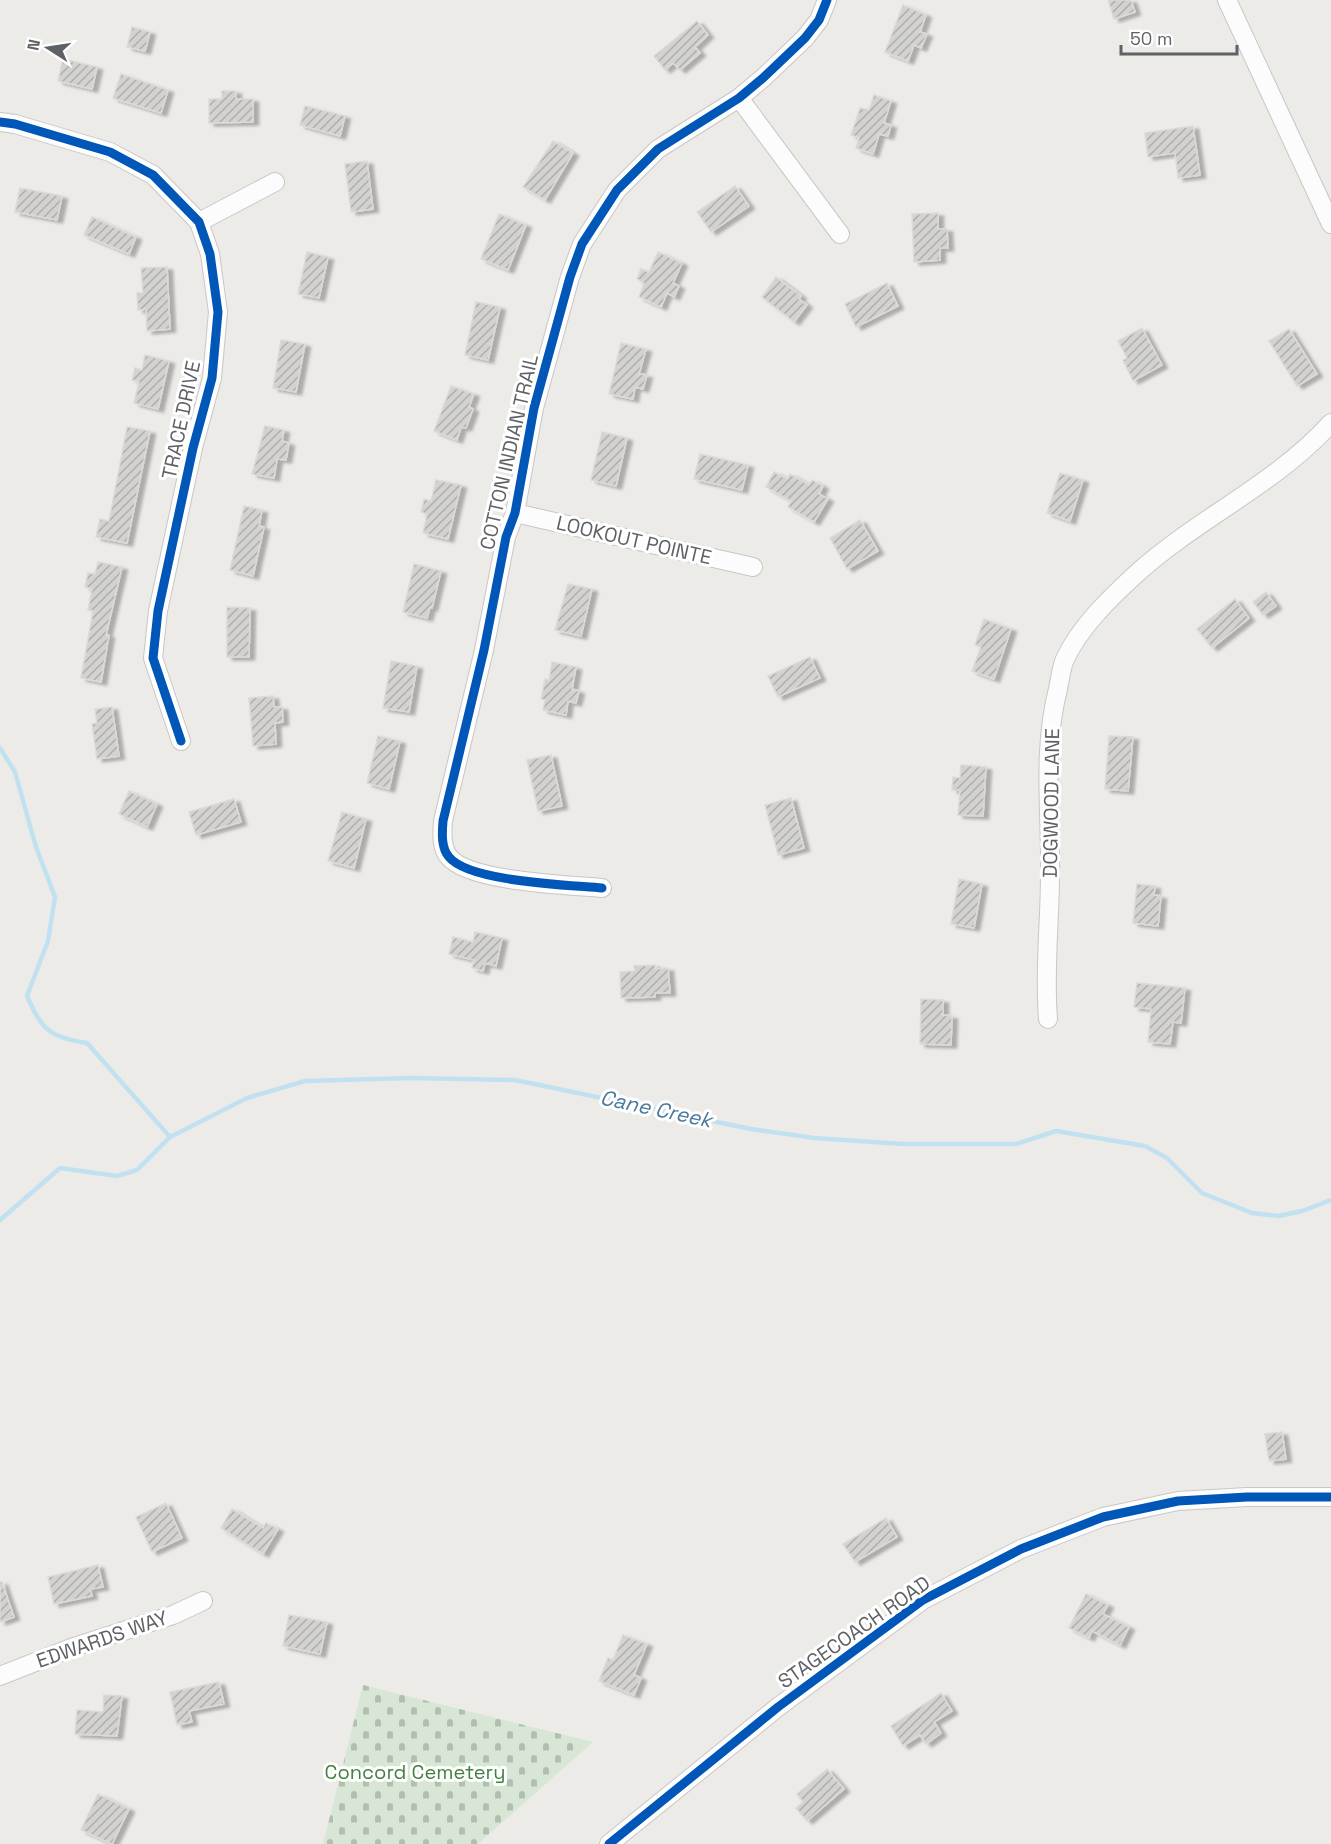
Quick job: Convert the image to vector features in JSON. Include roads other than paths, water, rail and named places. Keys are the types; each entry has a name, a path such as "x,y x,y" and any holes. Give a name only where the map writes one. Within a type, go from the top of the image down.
{"street":[{"name":"COTTON INDIAN TRAIL","path":"602,888 528,882 463,868 448,857 442,839 443,821 484,650 506,537 515,513 534,408 582,244 617,190 658,148 739,98 805,38 819,20 827,0"},
{"path":"1227,0 1331,224"},
{"path":"739,98 840,234"},
{"name":"TRACE DRIVE","path":"0,122 15,123 110,152 153,175 200,222 210,254 218,312 212,378 193,448 158,611 153,658 181,741"},
{"path":"200,222 275,182"},
{"name":"DOGWOOD LANE","path":"1048,1019 1045,984 1050,873 1048,763 1053,707 1065,660 1090,622 1135,575 1225,507 1273,476 1331,423"},
{"name":"LOOKOUT POINTE","path":"515,513 753,567"},
{"name":"STAGECOACH ROAD","path":"609,1844 778,1707 923,1600 1021,1549 1103,1517 1178,1502 1247,1497 1331,1497"},
{"name":"EDWARDS WAY","path":"0,1676 71,1648 173,1615 203,1601"}],"waterway":[{"path":"0,748 15,772 36,847 55,897 48,941 27,996 37,1017 48,1030 64,1038 87,1043 170,1137"},
{"name":"Cane Creek","path":"0,1220 60,1168 117,1176 137,1170 170,1137 247,1098 305,1081 411,1078 515,1080 751,1129 814,1138 903,1144 1016,1144 1056,1131 1145,1146 1167,1158 1202,1193 1252,1213 1279,1216 1302,1211 1331,1200"}],"park label":[{"name":"Concord Cemetery","path":"415,1772"}]}
